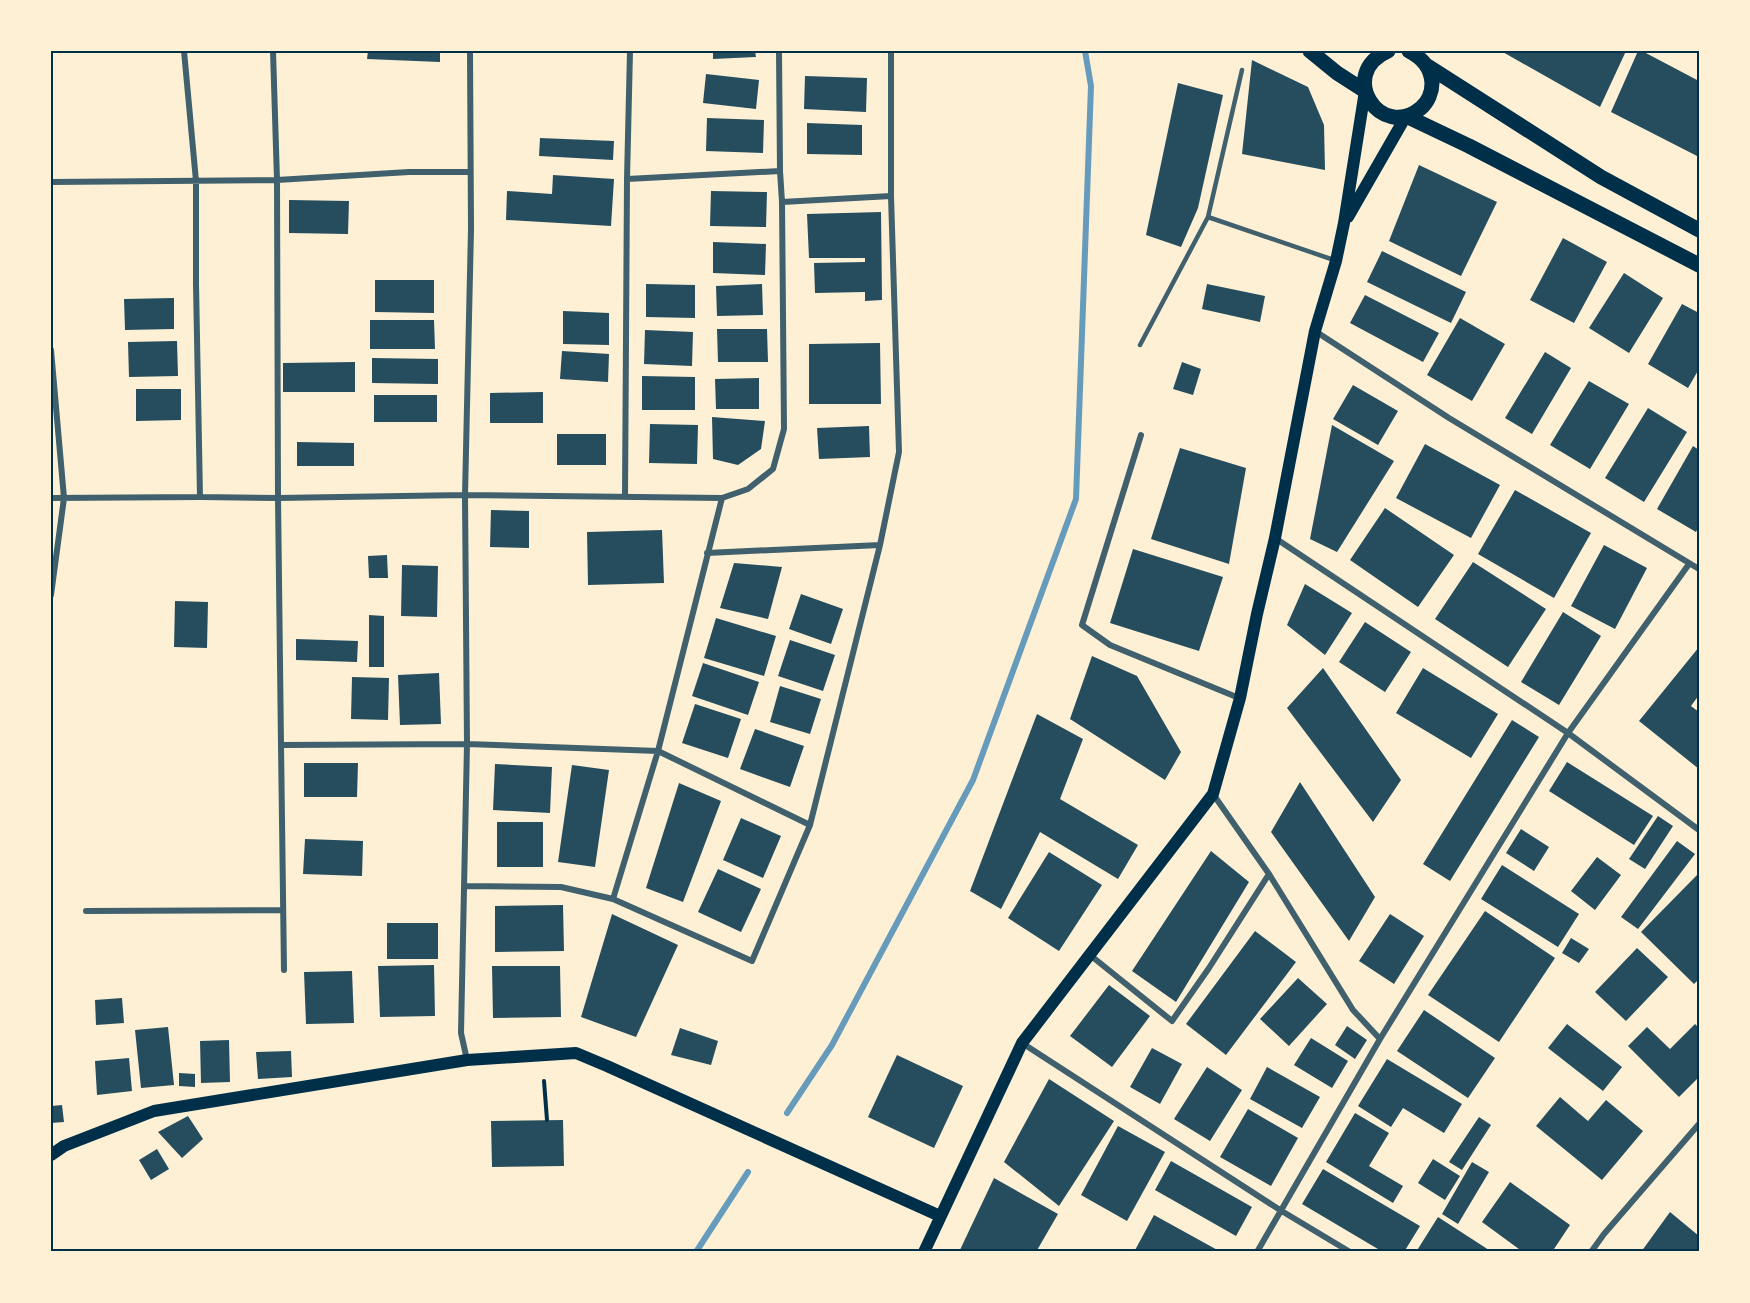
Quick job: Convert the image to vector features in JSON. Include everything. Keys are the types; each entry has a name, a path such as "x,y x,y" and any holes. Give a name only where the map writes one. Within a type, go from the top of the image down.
{"main road":[{"path":"1310,51 1365,92 1374,108 1390,116 1406,116 1416,112 1430,96 1432,85 1427,58"},
{"path":"924,1252 1022,1043 1213,794 1240,698 1275,538 1315,331 1336,261 1365,92 1366,72 1378,56 1387,51"},
{"path":"1408,51 1427,58 1601,177 1699,230"},
{"path":"1344,223 1406,116"},
{"path":"1406,116 1469,146 1699,265"},
{"path":"51,1155 64,1146 154,1111 467,1060 576,1053 940,1216"}],"street":[{"path":"184,51 196,181 200,497"},
{"path":"273,51 278,180 278,498 284,970"},
{"path":"467,1060 461,1033 467,744 464,520 471,241 470,51"},
{"path":"625,498 630,51"},
{"path":"51,498 465,495 722,498 748,489 773,469 784,429 779,51"},
{"path":"465,886 561,887 613,899 752,960 810,825 880,545 898,452 891,196 891,51"},
{"path":"627,179 780,171"},
{"path":"51,182 278,180 409,172 470,172"},
{"path":"782,202 891,196"},
{"path":"1315,331 1449,418 1699,569"},
{"path":"51,350 64,498 51,595"},
{"path":"1141,435 1082,625 1110,645 1240,698"},
{"path":"613,899 658,751 722,498"},
{"path":"1275,538 1568,733 1699,830"},
{"path":"707,553 880,545"},
{"path":"1257,1252 1380,1039 1568,733 1689,564"},
{"path":"281,745 467,744 658,751 810,825"},
{"path":"1213,794 1269,874 1353,1010 1380,1039"},
{"path":"1089,955 1172,1021 1269,874"},
{"path":"86,911 283,910"},
{"path":"1022,1043 1280,1210 1350,1252"},
{"path":"1591,1252 1604,1233 1699,1124"}],"lane":[{"path":"1140,345 1208,218 1242,70"},
{"path":"1208,218 1336,261"}],"path":[{"path":"544,1081 547,1120"}],"building":[{"path":"368,51 440,51 440,62 367,59"},
{"path":"713,51 755,51 756,57 713,59"},
{"path":"1501,51 1626,51 1600,107"},
{"path":"1638,51 1699,81 1699,157 1611,112"},
{"path":"1252,60 1308,87 1324,125 1325,170 1242,154"},
{"path":"706,74 759,80 756,109 703,103"},
{"path":"805,76 867,78 866,112 804,109"},
{"path":"1178,83 1223,95 1198,208 1181,247 1146,235"},
{"path":"707,118 764,120 763,153 706,151"},
{"path":"807,123 862,125 862,155 807,154"},
{"path":"540,138 614,141 613,160 539,156"},
{"path":"1419,165 1497,202 1461,276 1389,241"},
{"path":"553,175 614,179 611,226 506,220 507,191 552,194"},
{"path":"711,191 767,192 766,227 710,226"},
{"path":"289,200 349,201 348,234 289,233"},
{"path":"881,212 882,300 865,301 865,292 815,293 814,263 865,262 865,258 809,258 807,214"},
{"path":"1563,238 1607,262 1574,323 1530,300"},
{"path":"713,242 766,244 765,275 713,273"},
{"path":"1382,251 1466,292 1451,323 1367,282"},
{"path":"1624,273 1663,298 1629,353 1589,328"},
{"path":"375,280 434,280 434,313 375,312"},
{"path":"646,284 695,285 695,318 646,317"},
{"path":"762,284 763,315 717,316 716,286"},
{"path":"1207,284 1265,296 1260,322 1202,309"},
{"path":"1365,295 1439,333 1423,362 1350,323"},
{"path":"174,298 174,329 125,330 124,299"},
{"path":"1682,304 1699,313 1699,369 1688,388 1648,364"},
{"path":"563,311 609,313 609,345 563,344"},
{"path":"1460,318 1505,344 1472,401 1427,375"},
{"path":"370,320 434,320 435,349 370,349"},
{"path":"717,329 767,329 768,362 718,362"},
{"path":"645,330 693,332 692,366 644,364"},
{"path":"177,341 178,376 129,377 128,342"},
{"path":"880,343 881,404 809,404 809,344"},
{"path":"562,351 609,354 608,382 560,379"},
{"path":"1545,352 1571,368 1532,434 1505,418"},
{"path":"372,358 438,359 438,384 372,383"},
{"path":"355,362 355,392 283,392 283,363"},
{"path":"1182,362 1201,369 1193,395 1173,389"},
{"path":"642,376 695,377 695,410 642,410"},
{"path":"759,378 759,409 716,409 715,379"},
{"path":"1589,381 1629,404 1590,469 1550,445"},
{"path":"1353,385 1398,411 1378,445 1333,419"},
{"path":"136,389 181,389 181,420 136,421"},
{"path":"543,392 543,423 490,423 490,393"},
{"path":"374,395 437,395 437,422 374,422"},
{"path":"1648,408 1687,432 1644,502 1605,478"},
{"path":"712,417 765,421 761,449 738,465 713,459"},
{"path":"650,424 698,425 697,464 649,463"},
{"path":"1332,425 1394,461 1337,552 1310,539"},
{"path":"869,426 870,457 819,459 817,428"},
{"path":"557,434 606,434 606,465 557,465"},
{"path":"297,442 354,443 354,466 297,466"},
{"path":"1425,444 1500,485 1471,538 1396,498"},
{"path":"1693,446 1699,450 1699,526 1696,532 1657,509"},
{"path":"1180,448 1246,468 1229,564 1151,539"},
{"path":"1515,490 1591,533 1554,598 1478,554"},
{"path":"1385,508 1454,555 1418,607 1350,560"},
{"path":"491,510 529,511 529,548 490,547"},
{"path":"662,530 664,583 588,585 587,532"},
{"path":"1604,545 1647,568 1615,629 1571,606"},
{"path":"1133,549 1223,577 1199,651 1110,623"},
{"path":"387,555 388,578 369,578 368,556"},
{"path":"1473,562 1546,609 1508,667 1435,619"},
{"path":"734,563 782,567 768,619 720,608"},
{"path":"402,565 438,566 437,617 401,616"},
{"path":"1305,584 1352,613 1325,655 1287,625"},
{"path":"801,594 843,609 831,644 789,629"},
{"path":"175,601 208,602 207,648 174,647"},
{"path":"1563,612 1601,636 1559,705 1521,682"},
{"path":"369,615 384,616 384,667 369,667"},
{"path":"716,618 776,636 764,676 704,658"},
{"path":"1365,622 1411,652 1385,692 1339,662"},
{"path":"296,639 358,641 357,662 296,660"},
{"path":"790,640 835,655 823,691 778,676"},
{"path":"1699,647 1699,695 1691,706 1699,712 1699,769 1639,721"},
{"path":"1092,656 1137,676 1181,752 1165,780 1070,719"},
{"path":"703,663 759,682 748,715 692,696"},
{"path":"1323,668 1401,780 1373,822 1287,708"},
{"path":"1423,668 1498,714 1471,758 1396,713"},
{"path":"439,673 441,724 400,725 398,675"},
{"path":"352,677 389,678 388,720 351,719"},
{"path":"780,686 821,699 810,734 770,722"},
{"path":"695,704 741,719 728,758 682,743"},
{"path":"1037,714 1083,739 1060,799 1138,845 1118,879 1040,832 1001,909 970,891"},
{"path":"1512,720 1539,737 1450,881 1423,864"},
{"path":"755,729 804,746 790,787 740,769"},
{"path":"1567,762 1653,816 1634,845 1549,791"},
{"path":"304,763 358,763 357,797 304,797"},
{"path":"495,764 552,767 550,813 493,810"},
{"path":"572,765 609,770 595,867 558,862"},
{"path":"1300,782 1375,897 1349,941 1271,832"},
{"path":"679,783 721,801 683,902 646,888"},
{"path":"1658,816 1673,826 1645,869 1629,859"},
{"path":"741,818 781,836 763,878 723,860"},
{"path":"497,822 543,822 543,867 497,867"},
{"path":"1521,829 1549,847 1534,871 1506,853"},
{"path":"305,839 363,841 362,876 303,874"},
{"path":"1677,841 1695,854 1638,929 1621,917"},
{"path":"1211,851 1249,882 1176,1002 1132,971"},
{"path":"1049,852 1102,885 1059,951 1008,918"},
{"path":"1597,857 1621,875 1595,910 1571,891"},
{"path":"1502,865 1579,914 1558,947 1481,899"},
{"path":"718,869 761,889 741,932 698,912"},
{"path":"1699,873 1699,979 1694,984 1641,932"},
{"path":"563,905 564,951 495,952 495,906"},
{"path":"1485,911 1555,958 1499,1042 1428,995"},
{"path":"612,914 678,945 636,1037 581,1017"},
{"path":"1390,914 1424,936 1394,984 1359,961"},
{"path":"387,923 438,923 438,959 387,959"},
{"path":"1255,931 1296,962 1226,1055 1186,1024"},
{"path":"1571,938 1589,949 1579,963 1562,953"},
{"path":"1637,948 1668,977 1626,1021 1595,992"},
{"path":"434,965 435,1016 380,1017 378,966"},
{"path":"492,966 560,966 561,1017 493,1018"},
{"path":"352,971 354,1023 306,1024 304,972"},
{"path":"1298,978 1327,1004 1289,1046 1260,1019"},
{"path":"1109,985 1150,1016 1112,1067 1070,1036"},
{"path":"122,998 124,1023 96,1025 95,1000"},
{"path":"1424,1010 1495,1058 1468,1098 1397,1051"},
{"path":"1567,1024 1622,1067 1603,1091 1548,1048"},
{"path":"1695,1024 1699,1028 1699,1077 1679,1097 1628,1046 1647,1027 1670,1049"},
{"path":"1347,1026 1367,1040 1355,1059 1335,1045"},
{"path":"168,1027 174,1085 141,1088 135,1030"},
{"path":"680,1028 718,1041 711,1065 671,1055"},
{"path":"1311,1038 1348,1061 1332,1088 1294,1065"},
{"path":"229,1040 230,1082 201,1083 200,1041"},
{"path":"1152,1048 1182,1064 1160,1104 1130,1087"},
{"path":"291,1051 292,1077 258,1079 256,1052"},
{"path":"897,1055 963,1086 934,1148 868,1117"},
{"path":"129,1058 132,1091 97,1095 95,1061"},
{"path":"1387,1059 1462,1104 1444,1133 1403,1108 1391,1127 1358,1106"},
{"path":"1207,1067 1242,1090 1210,1141 1174,1119"},
{"path":"1267,1067 1320,1097 1302,1128 1250,1099"},
{"path":"179,1073 195,1074 195,1087 179,1086"},
{"path":"1049,1079 1114,1121 1059,1206 1004,1162"},
{"path":"1560,1097 1588,1121 1606,1100 1643,1131 1602,1180 1536,1126"},
{"path":"62,1105 64,1122 51,1123 51,1106"},
{"path":"1248,1109 1298,1138 1271,1186 1220,1157"},
{"path":"1355,1113 1389,1133 1369,1166 1403,1186 1393,1203 1326,1162"},
{"path":"188,1116 203,1139 182,1158 158,1132"},
{"path":"1479,1117 1491,1125 1462,1170 1449,1162"},
{"path":"563,1120 564,1166 492,1167 491,1121"},
{"path":"1118,1126 1165,1152 1127,1221 1081,1195"},
{"path":"157,1149 169,1169 151,1180 139,1160"},
{"path":"1433,1159 1460,1176 1445,1200 1418,1183"},
{"path":"1171,1161 1252,1207 1236,1236 1155,1190"},
{"path":"1472,1162 1489,1172 1458,1224 1442,1214"},
{"path":"1323,1169 1420,1226 1404,1252 1383,1252 1302,1204"},
{"path":"994,1178 1058,1214 1036,1252 959,1252"},
{"path":"1510,1182 1570,1225 1552,1252 1523,1252 1482,1222"},
{"path":"1670,1212 1699,1236 1699,1252 1641,1252"},
{"path":"1154,1215 1221,1252 1134,1252"},
{"path":"1438,1217 1492,1252 1416,1252"}],"waterway":[{"path":"787,1113 832,1045 973,780 1076,499 1091,86 1085,51"},
{"path":"696,1252 748,1172"}]}
